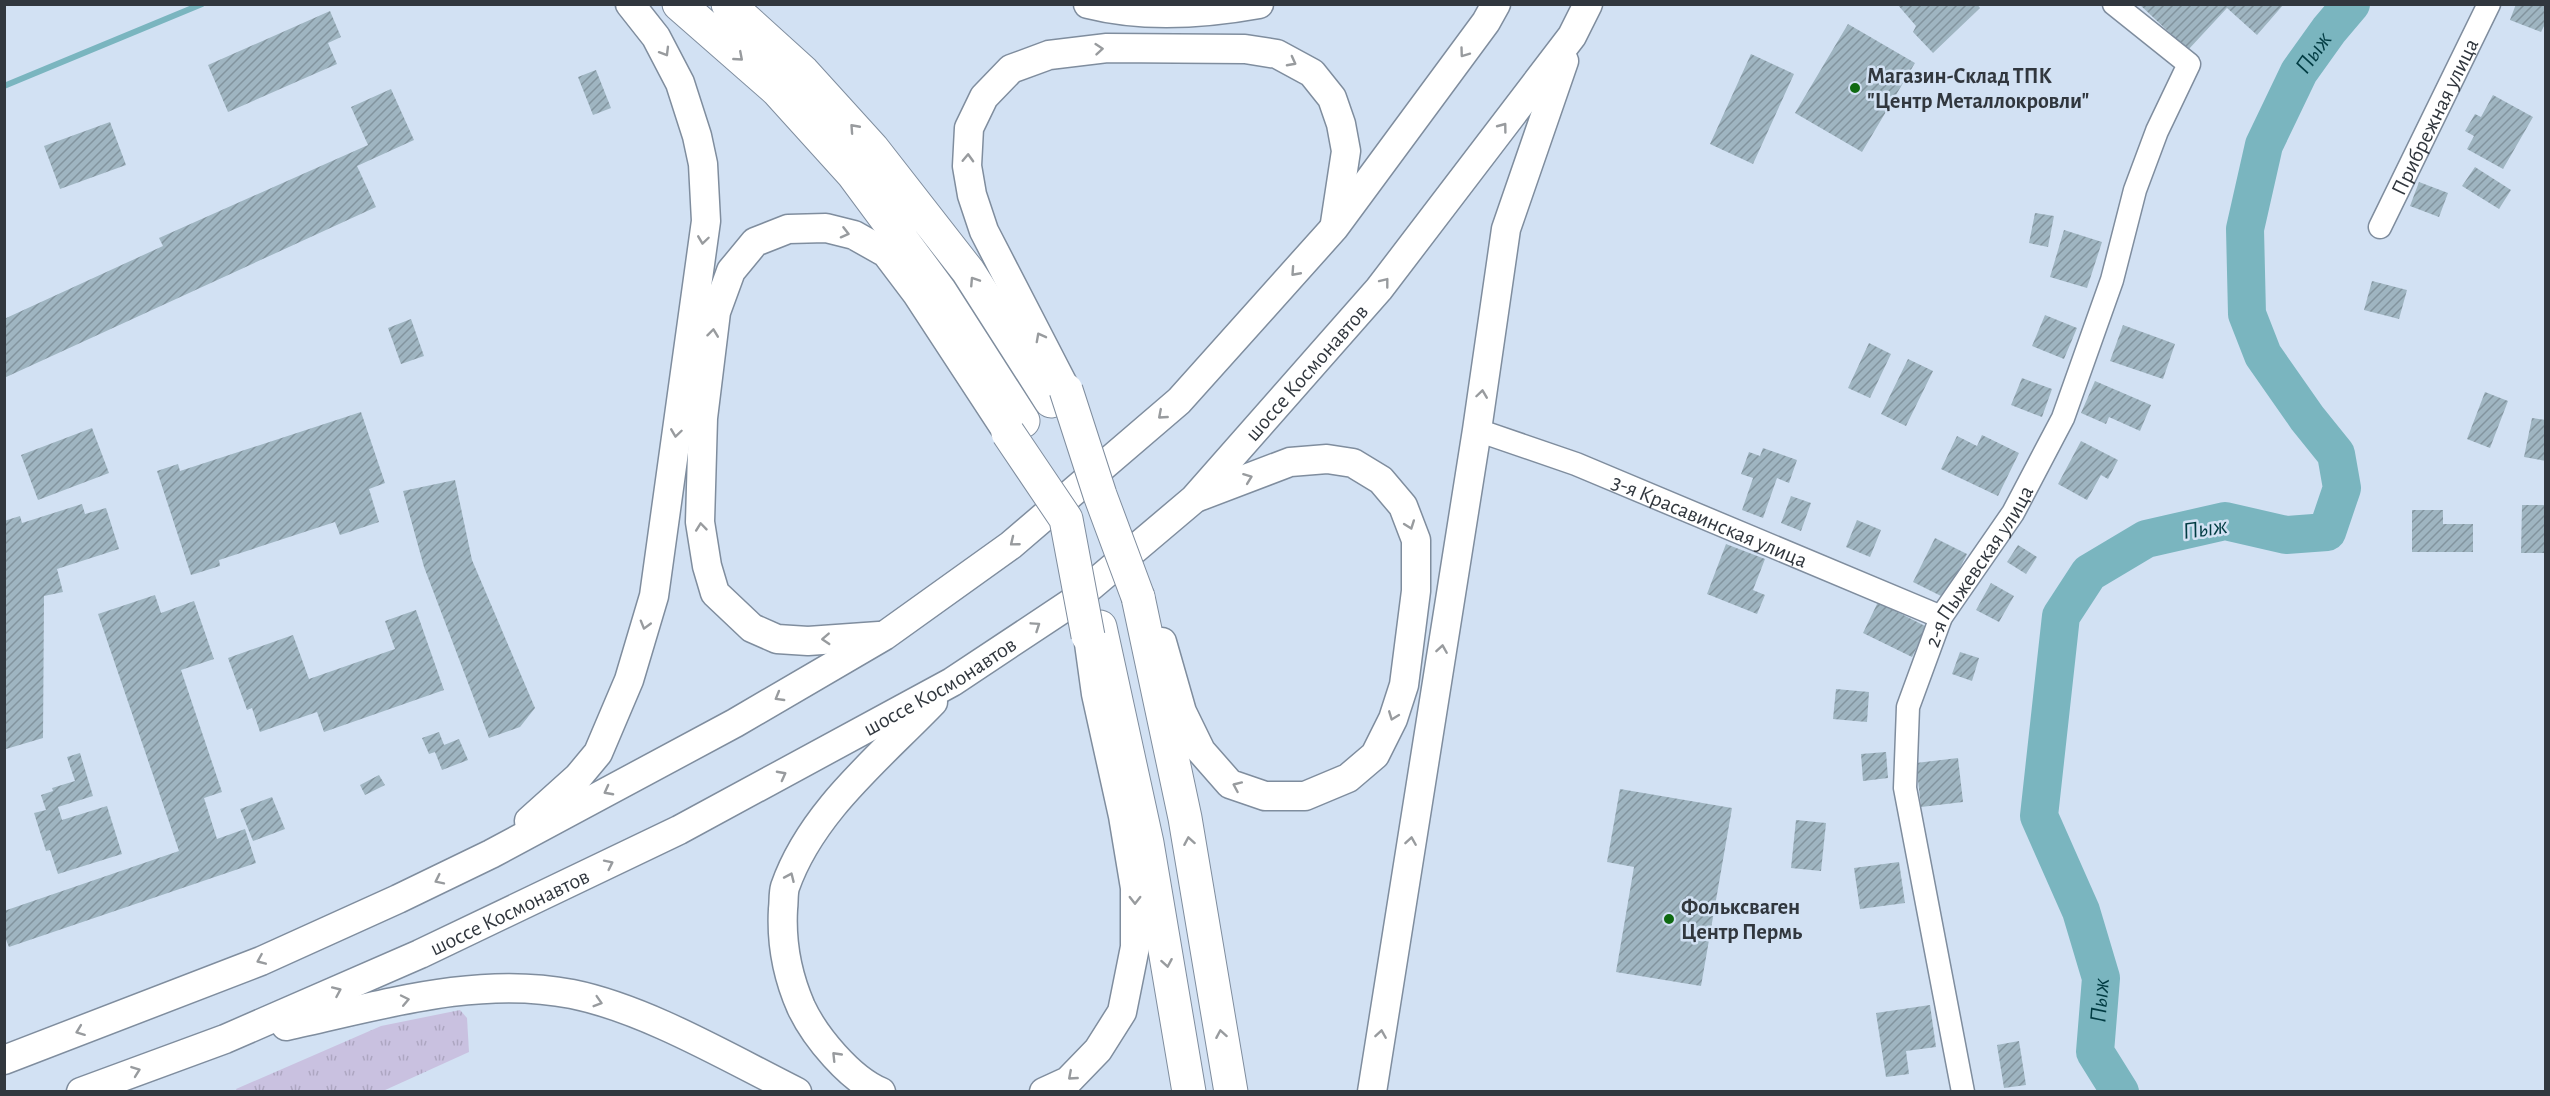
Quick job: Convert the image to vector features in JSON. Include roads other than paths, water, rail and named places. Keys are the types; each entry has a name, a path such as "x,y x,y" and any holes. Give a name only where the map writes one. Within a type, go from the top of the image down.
{"highway":[{"path":"679,4 777,90 853,174 939,290 1066,519 1147,843 1189,1092"},
{"path":"728,4 803,72 872,148 968,271 1059,395 1100,495 1144,592 1231,1092"}],"main road":[{"path":"491,854 578,777 598,753 629,680 654,596 706,220 703,164 697,136 680,83 656,37 630,4"},
{"path":"1088,4 1117,12 1175,12 1259,4"},
{"path":"4,1060 261,961 398,899 491,854 735,723 884,636 1011,545 1179,401 1334,228 1486,22 1496,4"},
{"name":"шоссе Космонавтов","path":"81,1092 225,1039 420,954 679,830 952,682 1071,603 1194,499 1379,289 1572,36 1588,4"},
{"path":"1371,1092 1477,430 1506,229 1572,36"},
{"path":"1059,395 984,231 972,195 967,166 969,128 984,97 1011,69 1049,55 1107,48 1245,49 1276,54 1312,73 1332,98 1341,124 1346,151 1334,228"},
{"path":"884,636 808,640 777,639 752,628 715,593 706,566 700,522 703,418 716,312 731,271 755,242 788,229 826,228 854,235 878,248 886,253 1016,427"},
{"path":"1144,592 1182,712 1201,751 1230,784 1265,796 1305,796 1348,778 1375,755 1392,719 1404,685 1416,591 1416,540 1403,506 1381,480 1353,463 1327,459 1290,462 1194,499"},
{"path":"1044,1092 1068,1081 1098,1050 1122,1012 1135,947 1135,888 1123,816 1096,694 1094,631"},
{"path":"881,1092 870,1087 835,1057 808,1022 789,981 781,933 785,889 803,846 834,803 952,682"},
{"path":"225,1039 420,997 488,989 531,989 573,994 614,1006 672,1029 797,1092"}],"street":[{"name":"2-я Пыжевская улица","path":"1963,1092 1905,788 1908,707 1941,617 2013,513 2063,418 2112,280 2134,189 2157,131 2189,64 2114,4"},
{"name":"Прибрежная улица","path":"2380,227 2488,4"},
{"name":"3-я Красавинская улица","path":"1477,430 1576,464 1941,617"}],"waterway":[{"path":"4,86 202,4"},
{"name":"Пыж","path":"2120,1092 2095,1052 2101,978 2081,911 2039,816 2061,616 2089,573 2146,539 2225,521 2286,535 2327,532 2342,488 2336,454 2307,418 2263,355 2247,314 2245,229 2264,145 2299,72 2351,4"}],"place":[{"name":"Магазин-Склад ТПК \"Центр Металлокровли\"","path":"1855,88"},
{"name":"Фольксваген Центр Пермь","path":"1669,919"}]}
